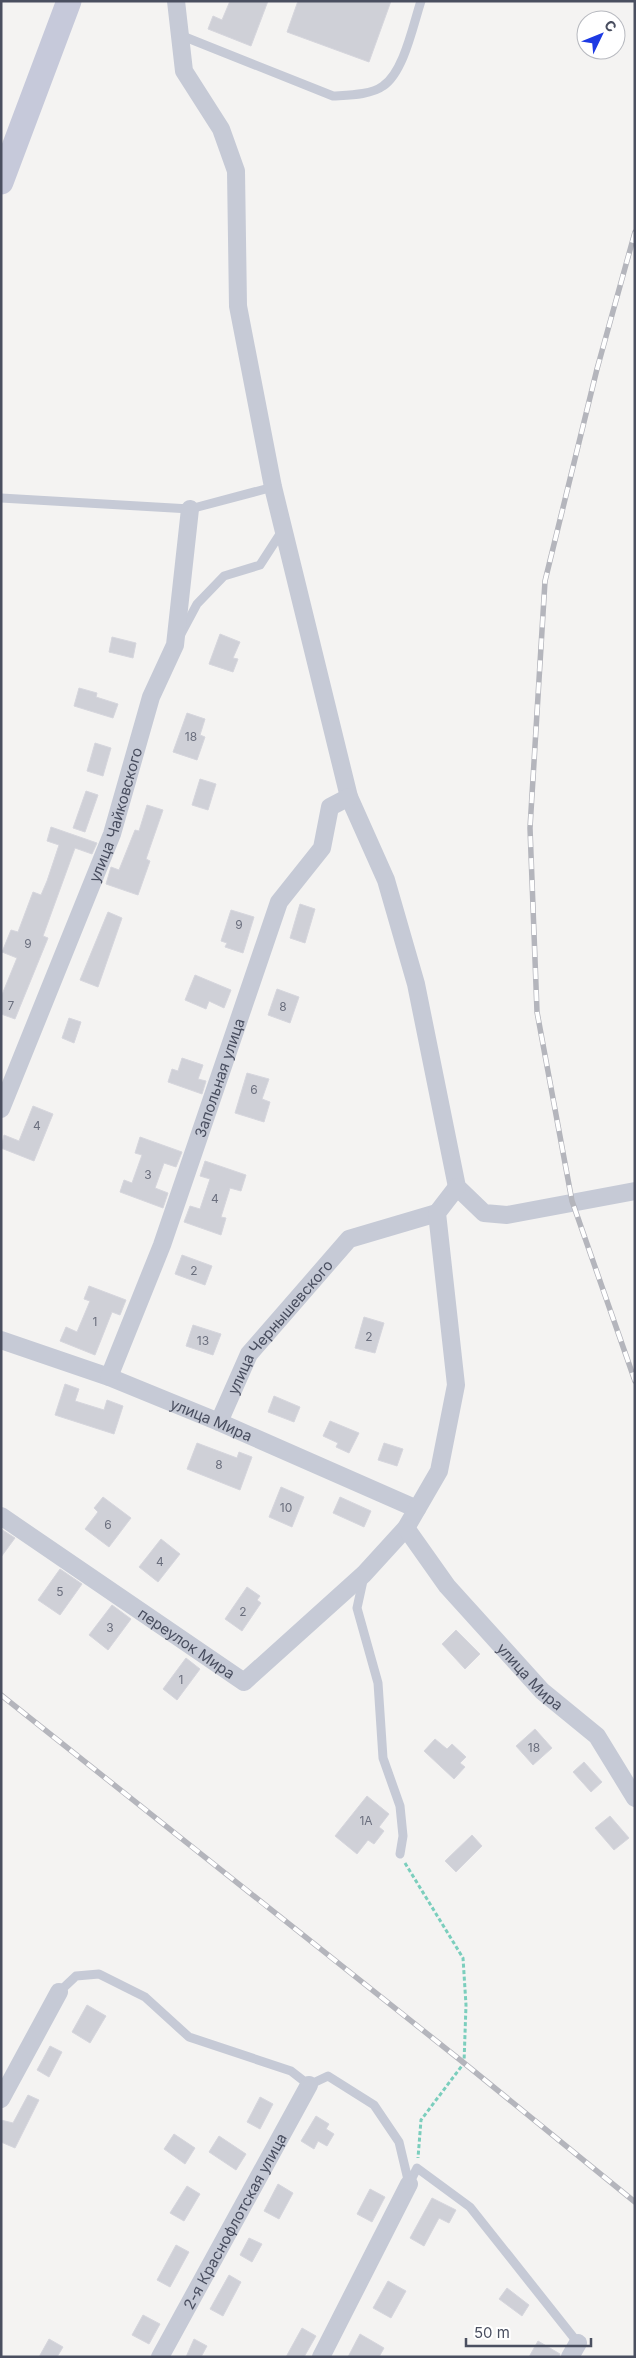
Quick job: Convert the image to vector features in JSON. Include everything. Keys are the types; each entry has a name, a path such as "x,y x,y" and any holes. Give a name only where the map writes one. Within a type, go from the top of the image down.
{"main road":[{"path":"1,182 69,1"}],"street":[{"path":"176,1 184,71 221,129 236,170 238,306 273,487 349,797 386,880 416,984 457,1187 484,1213 506,1215 635,1191"},
{"name":"улица Чайковского","path":"1,1109 112,834 151,697 175,645 190,509"},
{"name":"Запольная улица","path":"109,1376 162,1245 279,902 322,848 330,807 349,797"},
{"path":"437,1213 457,1187"},
{"name":"улица Чернышевского","path":"219,1422 249,1354 349,1239 437,1213"},
{"name":"переулок Мира","path":"1,1516 244,1682 364,1574 406,1528 439,1471 456,1385 437,1213"},
{"name":"улица Мира","path":"1,1340 109,1376 219,1422 416,1509"},
{"name":"улица Мира","path":"406,1528 447,1586 542,1691 596,1736 635,1798"},
{"path":"1,2099 59,1992"},
{"name":"2-я Краснофлотская улица","path":"160,2357 309,2084"},
{"path":"321,2357 413,2176"}],"lane":[{"path":"180,35 333,96 353,95 382,87 396,74 421,1"},
{"path":"1,498 190,509 273,487"},
{"path":"175,645 196,604 224,576 260,565 283,529"},
{"path":"364,1574 357,1608 378,1683 383,1758 400,1806 403,1836 400,1854"},
{"path":"59,1992 76,1976 98,1974 144,1997 189,2037 291,2071 309,2084 328,2076 374,2105 399,2142 413,2176 470,2207 574,2350"}],"path":[{"path":"400,1854 463,1958 466,2005 464,2063 421,2120 413,2176"}],"building":[{"path":"230,1 268,1 251,46 208,29 213,16 222,20"},
{"path":"298,1 391,1 369,62 287,32"},
{"path":"220,634 240,642 233,658 238,659 233,672 209,664"},
{"path":"112,637 136,643 133,658 109,652"},
{"path":"79,688 97,693 96,697 118,704 113,718 74,706"},
{"path":"187,713 205,719 200,735 205,737 197,760 173,752"},
{"path":"95,743 111,748 103,776 87,771"},
{"path":"200,779 216,784 208,810 192,805"},
{"path":"86,791 98,795 85,832 73,828"},
{"path":"147,805 163,810 146,859 150,861 138,895 106,884 111,867 119,870 135,830 139,831"},
{"path":"51,827 97,843 92,854 75,848 43,936 48,938 15,1019 1,1014 1,997 17,958 2,952 11,930 18,932 33,892 41,895 47,881 59,845 47,841"},
{"path":"300,904 315,909 305,943 290,938"},
{"path":"231,910 254,917 243,953 225,947 227,943 221,941"},
{"path":"108,912 122,918 98,987 80,980"},
{"path":"195,975 231,990 224,1008 209,1001 206,1009 185,1000"},
{"path":"277,989 299,997 290,1023 268,1015"},
{"path":"69,1018 81,1022 74,1043 62,1038"},
{"path":"182,1058 203,1065 198,1079 206,1081 202,1094 168,1082 172,1069 178,1071"},
{"path":"247,1073 269,1079 262,1099 270,1102 264,1122 235,1113"},
{"path":"33,1106 53,1114 34,1161 1,1148 4,1135 19,1141"},
{"path":"140,1137 182,1152 176,1167 164,1163 155,1188 168,1193 163,1208 120,1192 124,1180 132,1183 142,1155 135,1153"},
{"path":"205,1161 246,1175 241,1191 230,1188 221,1217 226,1218 221,1235 184,1222 190,1206 200,1209 210,1179 200,1176"},
{"path":"182,1255 212,1266 205,1285 175,1274"},
{"path":"89,1286 126,1300 120,1315 112,1312 95,1355 60,1341 66,1327 77,1332 90,1301 84,1299"},
{"path":"364,1317 384,1323 375,1353 355,1348"},
{"path":"193,1325 221,1334 213,1355 186,1346"},
{"path":"65,1384 79,1389 75,1401 104,1410 107,1400 123,1406 114,1434 55,1415"},
{"path":"274,1396 300,1407 294,1422 268,1412"},
{"path":"330,1421 359,1433 349,1453 336,1447 338,1443 323,1436"},
{"path":"197,1443 237,1458 239,1452 252,1457 240,1490 187,1469"},
{"path":"384,1443 403,1449 397,1466 378,1460"},
{"path":"281,1487 304,1497 292,1527 269,1517"},
{"path":"103,1497 131,1518 109,1547 85,1529 98,1512 94,1508"},
{"path":"340,1497 371,1511 364,1527 333,1513"},
{"path":"1,1529 15,1538 1,1557"},
{"path":"161,1539 180,1554 158,1582 139,1567"},
{"path":"60,1569 82,1584 60,1615 38,1600"},
{"path":"247,1587 260,1596 257,1600 261,1603 242,1631 225,1619"},
{"path":"112,1605 131,1619 108,1650 89,1635"},
{"path":"456,1630 480,1654 465,1669 442,1644"},
{"path":"186,1658 200,1669 177,1700 163,1689"},
{"path":"535,1729 552,1748 533,1765 516,1746"},
{"path":"435,1739 447,1749 452,1744 466,1757 460,1763 465,1767 454,1779 424,1751"},
{"path":"584,1762 602,1782 591,1792 573,1772"},
{"path":"367,1796 389,1814 379,1827 384,1831 374,1844 368,1840 357,1854 335,1836"},
{"path":"610,1816 629,1838 614,1850 595,1828"},
{"path":"472,1835 482,1846 456,1872 445,1861"},
{"path":"87,2005 106,2016 90,2043 72,2032"},
{"path":"50,2046 62,2052 49,2077 37,2070"},
{"path":"28,2095 39,2100 15,2148 1,2142 1,2120 13,2123"},
{"path":"260,2097 273,2104 260,2129 247,2122"},
{"path":"316,2116 329,2124 326,2129 334,2134 327,2146 318,2141 314,2149 301,2141"},
{"path":"174,2134 195,2148 185,2164 164,2149"},
{"path":"219,2136 246,2154 236,2170 209,2152"},
{"path":"278,2184 293,2193 279,2219 264,2211"},
{"path":"187,2186 200,2194 184,2221 170,2213"},
{"path":"370,2189 385,2197 372,2222 357,2214"},
{"path":"432,2198 456,2210 449,2223 439,2218 424,2246 410,2238"},
{"path":"249,2238 262,2244 252,2262 240,2255"},
{"path":"176,2245 189,2252 170,2287 157,2280"},
{"path":"229,2275 241,2282 223,2316 210,2309"},
{"path":"388,2281 406,2291 391,2318 373,2308"},
{"path":"507,2288 529,2305 522,2316 499,2299"},
{"path":"143,2315 160,2324 149,2344 132,2335"},
{"path":"302,2328 316,2336 304,2357 286,2357"},
{"path":"360,2334 384,2348 379,2357 348,2357"},
{"path":"49,2339 63,2347 57,2357 39,2357"},
{"path":"194,2339 207,2346 201,2357 186,2357"},
{"path":"538,2341 560,2354 559,2357 529,2357"}],"railway":[{"path":"635,232 597,369 545,581 530,828 537,1012 572,1201 635,1381"},
{"path":"1,1695 464,2063 635,2202"}]}
